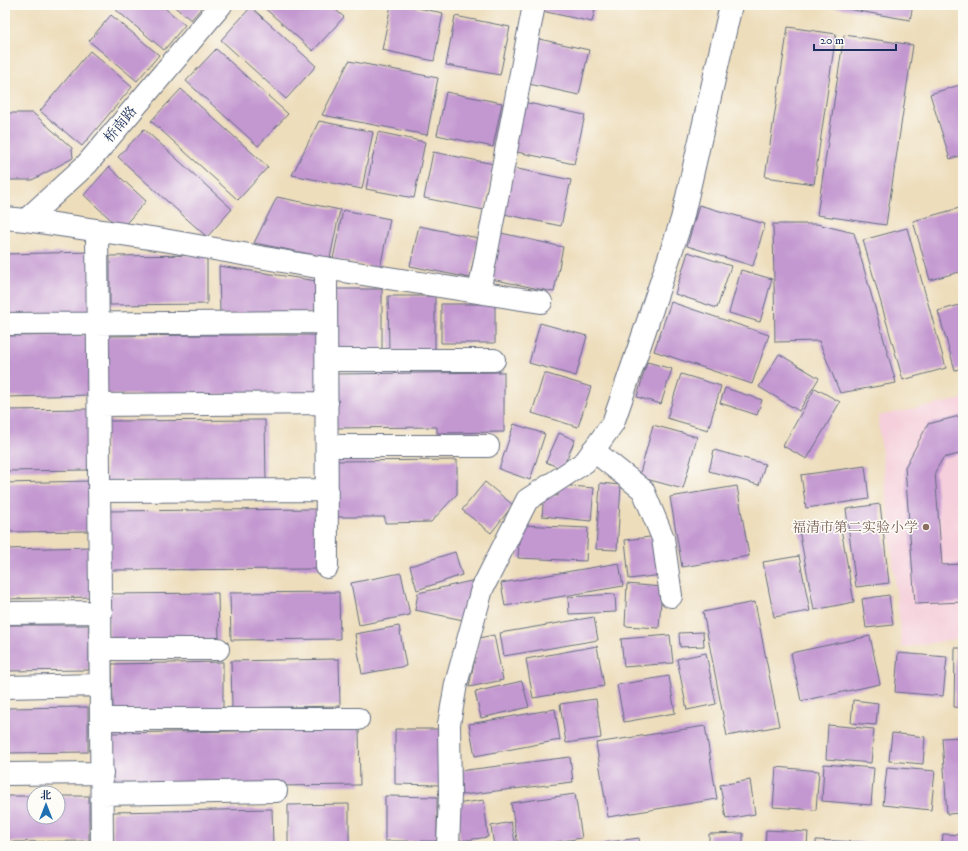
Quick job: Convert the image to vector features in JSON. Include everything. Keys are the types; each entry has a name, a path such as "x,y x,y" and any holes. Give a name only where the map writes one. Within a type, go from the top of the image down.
{"street":[{"name":"桥南路","path":"15,219 87,164 221,5"},
{"path":"480,292 534,5"},
{"path":"448,846 450,794 449,724 456,684 482,589 527,500 585,462 613,423 682,220 730,5"},
{"path":"15,219 164,240 326,268 541,302"},
{"path":"97,230 102,846"},
{"path":"326,268 327,567"},
{"path":"5,324 326,322"},
{"path":"327,360 494,360"},
{"path":"99,405 327,403"},
{"path":"327,446 488,446"},
{"path":"593,450 643,490 663,538 671,596"},
{"path":"99,491 327,490"},
{"path":"5,613 101,612"},
{"path":"101,649 218,649"},
{"path":"5,687 101,685"},
{"path":"101,720 358,719"},
{"path":"5,774 102,783 276,791"}],"shaded area":[{"name":"福清市第二实验小学","path":"963,399 963,638 902,648 878,416"}],"building":[{"path":"119,5 161,5 185,25 164,50 115,9"},
{"path":"172,5 204,5 191,20"},
{"path":"261,5 330,5 344,17 313,51"},
{"path":"391,5 403,5 443,13 434,61 382,50"},
{"path":"543,5 596,5 592,22 542,11"},
{"path":"824,5 913,5 910,20"},
{"path":"251,7 316,66 286,99 221,40"},
{"path":"111,15 159,55 137,81 89,41"},
{"path":"455,16 510,27 500,75 446,65"},
{"path":"788,27 836,34 814,184 765,177"},
{"path":"844,35 913,45 886,225 817,215"},
{"path":"539,39 589,50 579,95 529,84"},
{"path":"216,49 288,114 258,146 186,81"},
{"path":"90,51 132,87 82,146 40,111"},
{"path":"349,61 438,78 427,135 322,115"},
{"path":"963,84 963,155 950,159 930,94"},
{"path":"181,89 268,167 238,200 151,121"},
{"path":"446,92 502,103 493,147 437,135"},
{"path":"523,102 585,115 574,164 512,151"},
{"path":"5,113 33,113 72,148 73,158 32,180 5,180"},
{"path":"319,121 373,132 362,189 292,175"},
{"path":"144,129 232,209 207,237 118,157"},
{"path":"378,132 425,142 414,198 366,189"},
{"path":"433,152 494,164 484,210 424,198"},
{"path":"109,167 146,201 121,229 84,195"},
{"path":"513,168 571,180 561,226 504,214"},
{"path":"277,197 340,210 330,258 254,243"},
{"path":"699,205 765,224 753,266 687,246"},
{"path":"963,207 963,271 930,280 913,221"},
{"path":"343,210 390,219 380,268 333,259"},
{"path":"773,224 817,224 854,233 896,383 840,393 819,341 775,342"},
{"path":"419,226 478,238 470,278 410,266"},
{"path":"907,228 946,368 903,380 863,240"},
{"path":"501,233 563,247 554,292 491,279"},
{"path":"90,252 90,313 5,315 5,254"},
{"path":"688,252 731,266 717,308 675,294"},
{"path":"207,255 207,304 110,305 110,256"},
{"path":"219,266 317,281 317,313 220,315"},
{"path":"741,270 772,279 760,322 729,313"},
{"path":"335,289 382,289 382,351 335,352"},
{"path":"388,296 435,296 435,351 389,351"},
{"path":"671,302 769,335 752,384 654,351"},
{"path":"441,304 495,304 495,343 441,343"},
{"path":"963,304 963,368 955,370 938,311"},
{"path":"540,323 587,336 576,376 529,363"},
{"path":"89,335 90,395 5,397 5,336"},
{"path":"319,335 319,394 106,395 106,336"},
{"path":"779,354 819,378 799,411 759,387"},
{"path":"647,362 672,369 661,404 637,397"},
{"path":"504,372 504,432 437,433 437,427 334,428 334,374"},
{"path":"544,373 591,387 578,427 532,413"},
{"path":"681,374 721,386 708,430 667,418"},
{"path":"725,388 762,400 757,415 720,403"},
{"path":"815,388 840,402 807,459 783,446"},
{"path":"90,409 90,470 5,471 5,410"},
{"path":"963,415 963,453 943,458 935,472 942,565 963,564 963,602 915,604 905,467 928,424"},
{"path":"265,420 266,480 106,481 106,421"},
{"path":"514,424 545,434 530,480 499,469"},
{"path":"653,425 697,437 683,489 639,477"},
{"path":"559,433 575,440 562,469 546,462"},
{"path":"714,450 765,464 759,485 709,471"},
{"path":"457,460 457,494 431,522 385,523 385,517 334,517 333,461"},
{"path":"865,466 869,499 806,508 801,475"},
{"path":"90,481 91,531 5,532 5,483"},
{"path":"485,482 513,505 491,533 462,510"},
{"path":"600,483 621,485 617,550 596,549"},
{"path":"559,485 594,488 591,521 542,516 544,495 558,496"},
{"path":"737,486 749,556 682,567 670,497"},
{"path":"880,504 889,583 856,587 846,509"},
{"path":"319,509 320,569 107,570 106,511"},
{"path":"840,523 854,602 814,610 799,530"},
{"path":"520,525 588,528 586,561 518,558"},
{"path":"658,536 662,575 629,579 625,540"},
{"path":"91,547 92,597 5,599 5,549"},
{"path":"455,552 462,575 417,590 410,566"},
{"path":"799,556 810,611 774,617 763,562"},
{"path":"619,563 623,586 505,606 501,583"},
{"path":"401,573 410,615 359,625 351,583"},
{"path":"480,579 468,621 415,610 418,593"},
{"path":"627,584 662,587 659,628 625,626"},
{"path":"339,592 340,639 231,640 230,593"},
{"path":"218,593 219,640 109,641 108,594"},
{"path":"615,594 616,612 569,614 568,597"},
{"path":"889,595 893,625 866,628 862,599"},
{"path":"755,602 779,726 727,736 703,612"},
{"path":"594,617 598,640 504,656 500,633"},
{"path":"5,625 89,625 89,670 5,671"},
{"path":"399,626 406,666 362,674 355,634"},
{"path":"703,632 704,646 680,647 679,633"},
{"path":"494,635 503,680 469,687 479,638"},
{"path":"670,635 673,663 624,667 621,639"},
{"path":"870,636 880,684 801,701 791,653"},
{"path":"597,646 604,686 533,698 526,659"},
{"path":"955,648 963,648 963,708 954,707"},
{"path":"706,653 716,704 687,710 677,659"},
{"path":"898,653 947,657 943,696 895,692"},
{"path":"339,659 340,706 232,708 231,661"},
{"path":"223,662 223,709 113,711 112,664"},
{"path":"669,676 675,713 624,722 617,685"},
{"path":"522,681 529,707 481,718 475,692"},
{"path":"596,699 601,738 566,743 560,704"},
{"path":"853,700 878,703 876,725 851,723"},
{"path":"88,707 88,752 5,753 5,708"},
{"path":"555,709 560,740 475,756 469,724"},
{"path":"828,725 874,729 871,763 826,759"},
{"path":"705,726 717,799 608,817 596,743"},
{"path":"359,729 360,785 113,788 112,733"},
{"path":"395,729 441,729 440,785 395,784"},
{"path":"892,733 925,737 923,764 889,761"},
{"path":"963,737 963,813 947,814 942,738"},
{"path":"570,757 573,782 462,795 459,771"},
{"path":"824,764 874,768 871,805 822,801"},
{"path":"776,767 819,771 816,810 773,807"},
{"path":"887,767 935,771 931,810 883,805"},
{"path":"750,780 755,814 726,819 720,785"},
{"path":"575,794 582,838 530,846 518,846 511,803"},
{"path":"5,796 26,796 26,825 66,825 66,796 89,796 89,841 5,842"},
{"path":"385,796 437,797 437,841 385,841"},
{"path":"484,800 488,837 460,841 456,804"},
{"path":"349,804 349,845 288,845 288,805"},
{"path":"272,809 273,846 113,846 112,812"},
{"path":"511,822 516,846 494,846 491,826"},
{"path":"766,830 808,832 807,846 765,846"},
{"path":"743,833 743,846 709,846 709,834"},
{"path":"943,834 963,835 963,846 942,846"},
{"path":"639,838 640,846 588,846 588,845"},
{"path":"816,840 876,843 876,846 816,846"}],"place":[{"name":"福清市第二实验小学","path":"926,527"}]}
